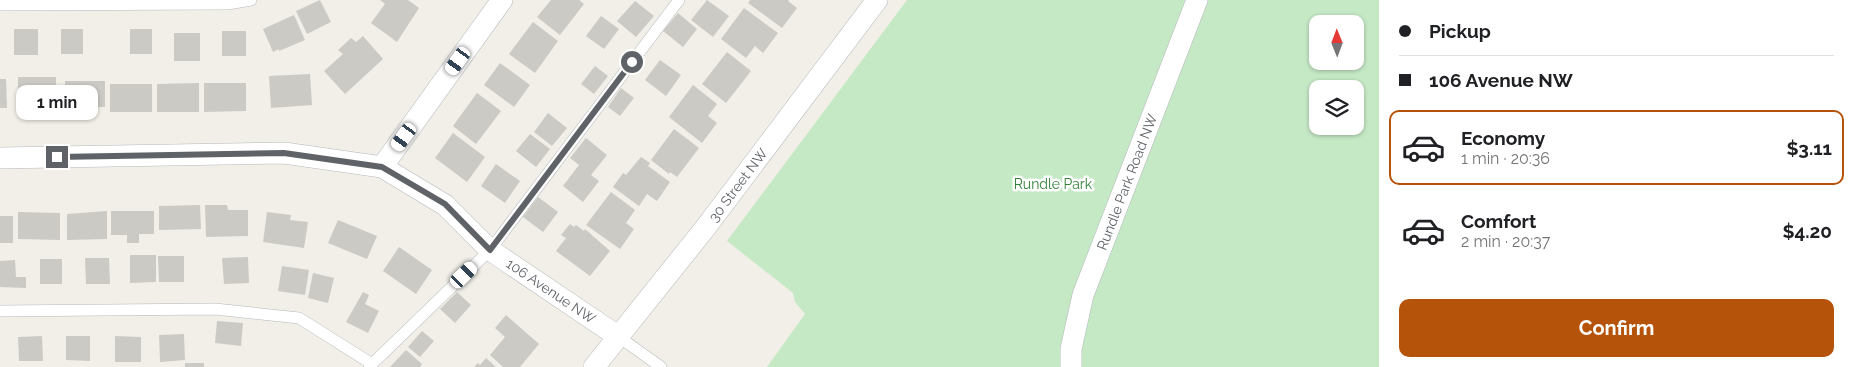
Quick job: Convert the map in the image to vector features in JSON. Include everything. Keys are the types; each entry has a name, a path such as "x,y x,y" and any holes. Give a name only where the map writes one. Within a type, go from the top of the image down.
{"street":[{"path":"382,167 502,0"},
{"name":"30 Street NW","path":"594,367 706,227 877,0"},
{"name":"Rundle Park Road NW","path":"1071,367 1071,349 1083,296 1196,0"},
{"name":"106 Avenue NW","path":"0,158 284,153 382,167 445,204 490,250 619,337"}],"lane":[{"path":"0,5 228,4 250,0"},
{"path":"0,311 215,309 299,318 370,365 490,250 679,0"},
{"path":"619,337 661,367"}],"green space":[{"name":"Rundle Park","path":"907,0 1379,0 1379,367 767,367 805,314 795,302 793,293 727,241"}],"building":[{"path":"320,0 331,22 307,34 296,11"},
{"path":"380,0 408,0 419,8 397,42 371,23 385,4"},
{"path":"551,0 579,0 584,4 560,35 537,17"},
{"path":"707,0 729,16 713,37 691,20"},
{"path":"750,0 789,0 797,8 782,28 748,3"},
{"path":"635,1 654,16 636,37 617,21"},
{"path":"744,8 778,33 763,53 755,46 746,58 721,39"},
{"path":"678,13 697,29 683,47 663,31"},
{"path":"294,15 305,40 273,52 263,29"},
{"path":"601,16 619,29 604,49 586,36"},
{"path":"533,22 558,41 535,73 509,54"},
{"path":"14,29 38,29 38,55 14,55"},
{"path":"61,29 83,29 83,54 61,54"},
{"path":"130,29 152,29 152,54 130,54"},
{"path":"222,31 246,31 246,56 222,56"},
{"path":"174,33 200,33 200,61 174,61"},
{"path":"363,36 383,59 345,94 324,71 343,54 338,50 351,38 356,42"},
{"path":"727,52 751,71 726,103 702,84"},
{"path":"660,60 681,75 666,96 645,80"},
{"path":"500,63 530,85 514,107 484,85"},
{"path":"595,66 608,76 594,94 581,84"},
{"path":"310,74 312,105 271,108 269,76"},
{"path":"18,77 56,77 56,108 18,108"},
{"path":"0,79 6,79 7,108 0,108"},
{"path":"65,81 105,81 105,107 65,108"},
{"path":"199,83 199,112 157,112 157,84"},
{"path":"204,83 246,83 246,111 204,112"},
{"path":"110,84 152,84 152,112 110,112"},
{"path":"693,85 717,104 708,116 717,123 702,143 669,117"},
{"path":"621,88 634,98 620,116 608,107"},
{"path":"477,93 501,111 476,144 453,126"},
{"path":"548,113 567,128 552,146 534,132"},
{"path":"674,129 699,148 677,177 670,172 669,174 651,160"},
{"path":"453,133 485,157 467,182 435,158"},
{"path":"530,134 550,149 536,167 516,151"},
{"path":"586,138 607,155 591,175 599,181 583,202 563,186 579,165 570,158"},
{"path":"641,157 650,163 648,166 670,182 657,201 647,194 639,206 613,187 623,173 626,175"},
{"path":"496,164 520,181 505,203 481,186"},
{"path":"611,192 635,210 626,223 634,229 620,249 586,225"},
{"path":"538,197 558,212 543,232 523,217"},
{"path":"200,205 201,229 159,230 159,206"},
{"path":"205,205 227,205 228,210 248,210 248,236 206,237"},
{"path":"107,211 107,239 67,240 67,214"},
{"path":"111,211 154,211 154,234 139,234 139,243 127,243 127,235 111,235"},
{"path":"18,212 60,213 60,240 18,239"},
{"path":"267,212 291,215 290,220 308,222 304,248 263,242"},
{"path":"0,216 13,216 13,243 0,243"},
{"path":"338,220 377,236 367,259 328,243"},
{"path":"570,224 574,227 576,225 584,231 585,229 610,251 590,276 556,251 566,238 561,235"},
{"path":"399,247 432,270 416,294 383,271"},
{"path":"130,255 156,255 156,282 130,283"},
{"path":"158,256 184,256 184,282 159,282"},
{"path":"248,257 249,283 224,284 222,258"},
{"path":"85,258 109,258 110,284 86,284"},
{"path":"40,259 62,259 62,284 40,284"},
{"path":"15,260 16,277 26,277 26,288 0,287 0,261"},
{"path":"282,266 309,270 305,295 278,291"},
{"path":"313,273 334,278 328,303 308,298"},
{"path":"363,292 369,295 365,304 379,311 368,333 346,322"},
{"path":"457,292 471,305 455,323 440,309"},
{"path":"506,315 539,344 520,367 503,367 490,355 505,337 495,328"},
{"path":"217,321 243,323 241,346 215,343"},
{"path":"422,331 434,341 420,357 408,347"},
{"path":"184,334 185,360 160,362 159,335"},
{"path":"42,336 43,361 19,361 18,337"},
{"path":"66,336 90,336 90,361 66,360"},
{"path":"115,336 141,337 141,362 115,362"},
{"path":"406,350 422,364 420,367 390,367"},
{"path":"486,358 496,367 474,367 478,363 480,365"},
{"path":"185,363 204,363 204,367 185,367"}],"route":[{"path":"57,157 284,153 382,167 445,204 490,250 632,62"}]}
